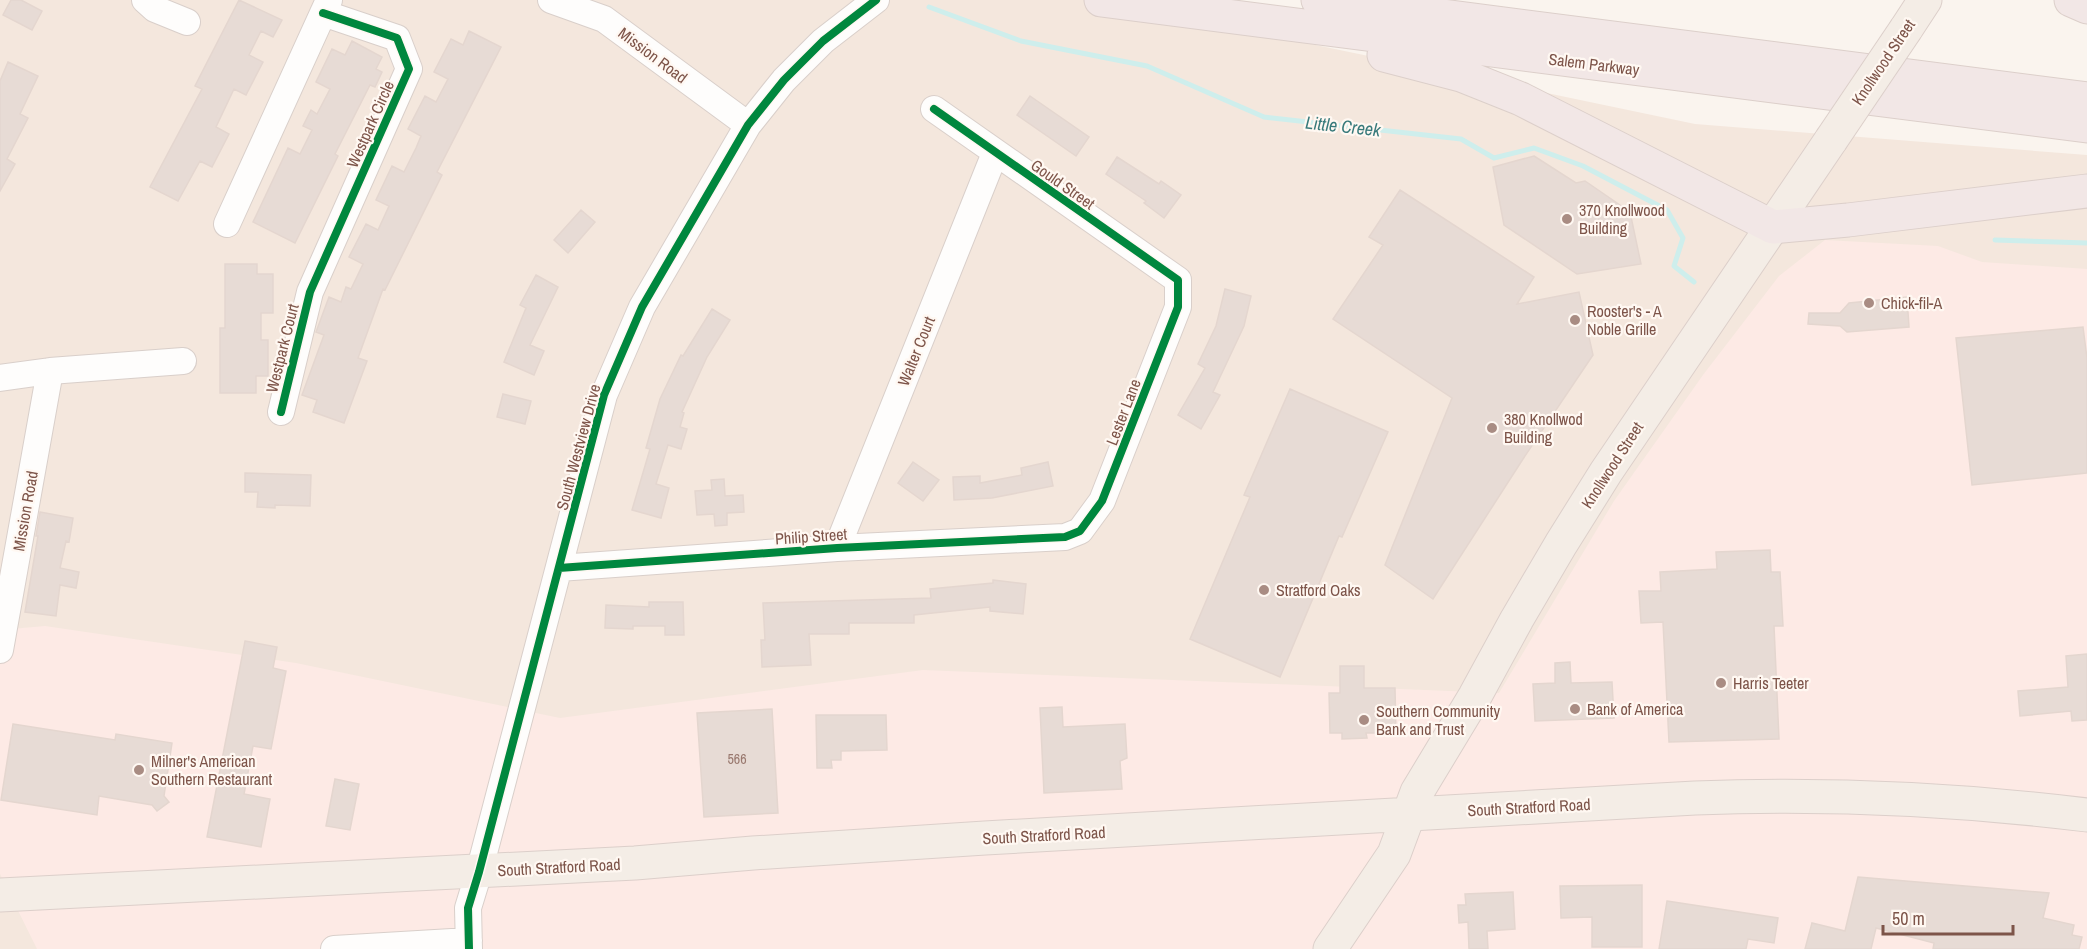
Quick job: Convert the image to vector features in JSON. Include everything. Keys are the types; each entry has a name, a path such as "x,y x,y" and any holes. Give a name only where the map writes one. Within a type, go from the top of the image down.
{"highway":[{"name":"Salem Parkway","path":"1101,0 2087,126"},
{"name":"Salem Parkway","path":"1318,0 2087,99"},
{"path":"2071,0 2087,7"},
{"path":"1254,21 1275,37 1383,54 1461,75 1492,86 1773,227 2087,191"}],"main road":[{"name":"Knollwood Street","path":"1330,949 1394,854 1417,792 1475,696 1561,544 1606,472 1925,0"},
{"name":"South Stratford Road","path":"0,895 479,872 985,838 1772,795 1842,796 1967,803 2087,815"}],"street":[{"path":"145,0 155,9 186,22"},
{"name":"Mission Road","path":"551,0 604,19 748,125"},
{"name":"Westpark Circle","path":"227,224 326,6 397,38 409,69 310,291"},
{"name":"South Westview Drive","path":"469,945 468,908 608,386 642,307 748,125 784,80 823,41 867,7"},
{"name":"Gould Street","path":"934,109 1178,280"},
{"name":"Walter Court","path":"837,548 995,153"},
{"name":"Lester Lane","path":"1065,537 1080,531 1102,501 1178,306 1178,280"},
{"name":"Westpark Court","path":"281,412 310,291"},
{"path":"0,378 50,371 183,361"},
{"name":"Mission Road","path":"0,650 50,371"},
{"name":"Philip Street","path":"559,568 837,548 1065,537"},
{"path":"334,949 469,945"}],"shaded area":[{"path":"0,0 1100,0 1695,124 2087,155 2087,949 0,949"},
{"path":"1825,240 1938,246 1982,262 2087,269 2087,949 37,949 0,874 0,630 45,626 296,663 560,718 923,670 1499,693 1614,501 1703,375 1779,276"}],"building":[{"path":"11,0 21,0 42,11 32,30 3,15"},
{"path":"239,0 282,20 273,37 261,31 249,55 263,62 246,95 234,89 216,127 229,134 212,167 200,161 178,201 150,187 202,89 195,86"},
{"path":"469,31 501,47 437,172 442,175 385,290 383,289 358,358 367,361 344,423 313,412 317,400 302,395 324,335 316,332 329,297 341,302 346,287 351,289 363,264 349,257 366,224 378,230 389,206 376,200 392,166 404,172 421,136 408,129 425,96 436,102 448,79 434,72 451,39 463,45"},
{"path":"352,41 382,57 376,69 382,72 375,87 370,85 335,154 338,156 295,243 253,222 288,148 300,154 312,130 303,126 311,110 317,114 330,89 316,82 332,49 345,55"},
{"path":"8,62 38,76 20,114 28,118 7,159 15,164 0,191 0,81"},
{"path":"1030,96 1089,137 1076,156 1017,115"},
{"name":"370 Knollwood Building","path":"1534,156 1576,183 1585,181 1630,212 1641,264 1577,274 1504,225 1493,167"},
{"path":"1117,157 1159,184 1161,181 1181,195 1164,218 1144,203 1146,201 1106,174"},
{"path":"1400,190 1534,277 1517,304 1579,292 1593,355 1433,599 1385,565 1452,398 1333,319 1383,245 1369,237"},
{"path":"581,210 595,222 568,253 554,240"},
{"path":"225,264 257,264 257,274 273,274 273,313 261,313 261,340 268,340 268,376 256,376 256,393 220,393 220,328 225,328"},
{"path":"536,275 558,287 530,345 544,351 534,375 504,362 526,308 520,305"},
{"path":"1225,289 1251,296 1244,326 1213,392 1220,395 1201,429 1178,415 1205,368 1198,364 1216,326"},
{"path":"1907,297 1909,327 1847,332 1840,326 1808,324 1809,313 1840,313 1849,303"},
{"path":"712,309 730,320 707,357 682,412 684,413 680,427 687,429 681,449 668,445 656,484 669,488 661,518 632,510 650,449 646,448 660,399 681,355 683,356"},
{"path":"2083,327 2087,358 2087,473 1972,485 1956,338"},
{"path":"1290,389 1388,432 1342,537 1339,536 1280,677 1190,639 1250,497 1244,495"},
{"path":"503,394 531,401 525,424 497,417"},
{"path":"913,462 939,480 923,501 898,483"},
{"path":"1048,462 1053,486 992,498 954,500 953,477 980,476 980,483 1022,475 1021,468"},
{"path":"245,473 311,475 310,506 257,507 258,492 245,492"},
{"path":"724,479 725,496 743,495 744,512 727,513 727,525 715,526 714,514 697,515 695,491 712,490 711,480"},
{"path":"40,512 73,518 69,542 66,541 60,568 79,572 76,588 60,585 56,616 25,612"},
{"name":"Harris Teeter","path":"1770,550 1771,572 1780,572 1783,626 1774,626 1779,739 1669,742 1663,622 1641,623 1639,591 1661,591 1660,572 1717,569 1716,552"},
{"path":"993,580 1026,584 1023,614 990,611 990,607 914,615 914,623 849,623 849,634 809,634 811,665 762,667 761,640 765,640 763,603 931,598 930,589 993,583"},
{"path":"649,602 683,602 684,635 665,635 665,626 633,626 633,629 605,628 606,605 649,607"},
{"path":"245,641 277,647 273,668 286,671 271,749 253,746 244,794 270,799 261,847 207,837"},
{"path":"2087,654 2087,720 2072,721 2071,711 2020,716 2018,691 2068,687 2066,656"},
{"path":"1570,662 1571,683 1612,682 1614,718 1535,721 1533,684 1555,683 1555,663"},
{"path":"1340,666 1364,666 1364,688 1395,688 1396,733 1366,733 1367,738 1342,739 1342,733 1330,733 1329,693 1340,693"},
{"path":"1062,707 1063,727 1125,724 1127,758 1120,761 1122,789 1044,793 1040,708"},
{"path":"772,709 778,813 704,817 697,713"},
{"path":"816,715 886,715 887,750 841,751 841,760 831,760 832,768 817,768"},
{"path":"13,724 115,740 116,734 172,743 164,796 169,802 157,811 152,805 99,796 97,815 1,800"},
{"path":"335,779 359,784 350,830 326,826"},
{"path":"1858,877 2049,893 2043,918 2074,925 2072,935 2082,937 2079,949 1933,949 1934,943 1876,928 1871,949 1805,949 1812,923 1845,931"},
{"path":"1642,885 1642,947 1592,947 1592,917 1561,918 1560,886"},
{"path":"1513,892 1515,929 1487,931 1488,949 1469,949 1468,922 1459,923 1458,905 1466,905 1465,894"},
{"path":"1667,901 1778,918 1774,943 1748,939 1746,949 1659,949"}],"waterway":[{"name":"Little Creek","path":"929,7 1021,41 1147,66 1264,117 1461,139 1494,158 1534,148 1583,166 1667,210 1683,238 1674,266 1694,282"},
{"name":"Little Creek","path":"1995,240 2087,243"}],"cycle path":[{"path":"469,949 468,908 604,395 642,307 748,125 784,80 823,41 876,0"},
{"path":"281,412 310,292 409,69 397,38 323,13"},
{"path":"559,568 837,548 1065,537 1080,531 1102,501 1178,307 1178,280 934,109"}],"place":[{"name":"370 Knollwood Building","path":"1567,219"},
{"name":"Chick-fil-A","path":"1869,303"},
{"name":"Rooster's - A Noble Grille","path":"1575,320"},
{"name":"380 Knollwod Building","path":"1492,428"},
{"name":"Stratford Oaks","path":"1264,590"},
{"name":"Harris Teeter","path":"1721,683"},
{"name":"Bank of America","path":"1575,709"},
{"name":"Southern Community Bank and Trust","path":"1364,720"},
{"name":"Milner's American Southern Restaurant","path":"139,770"}]}
